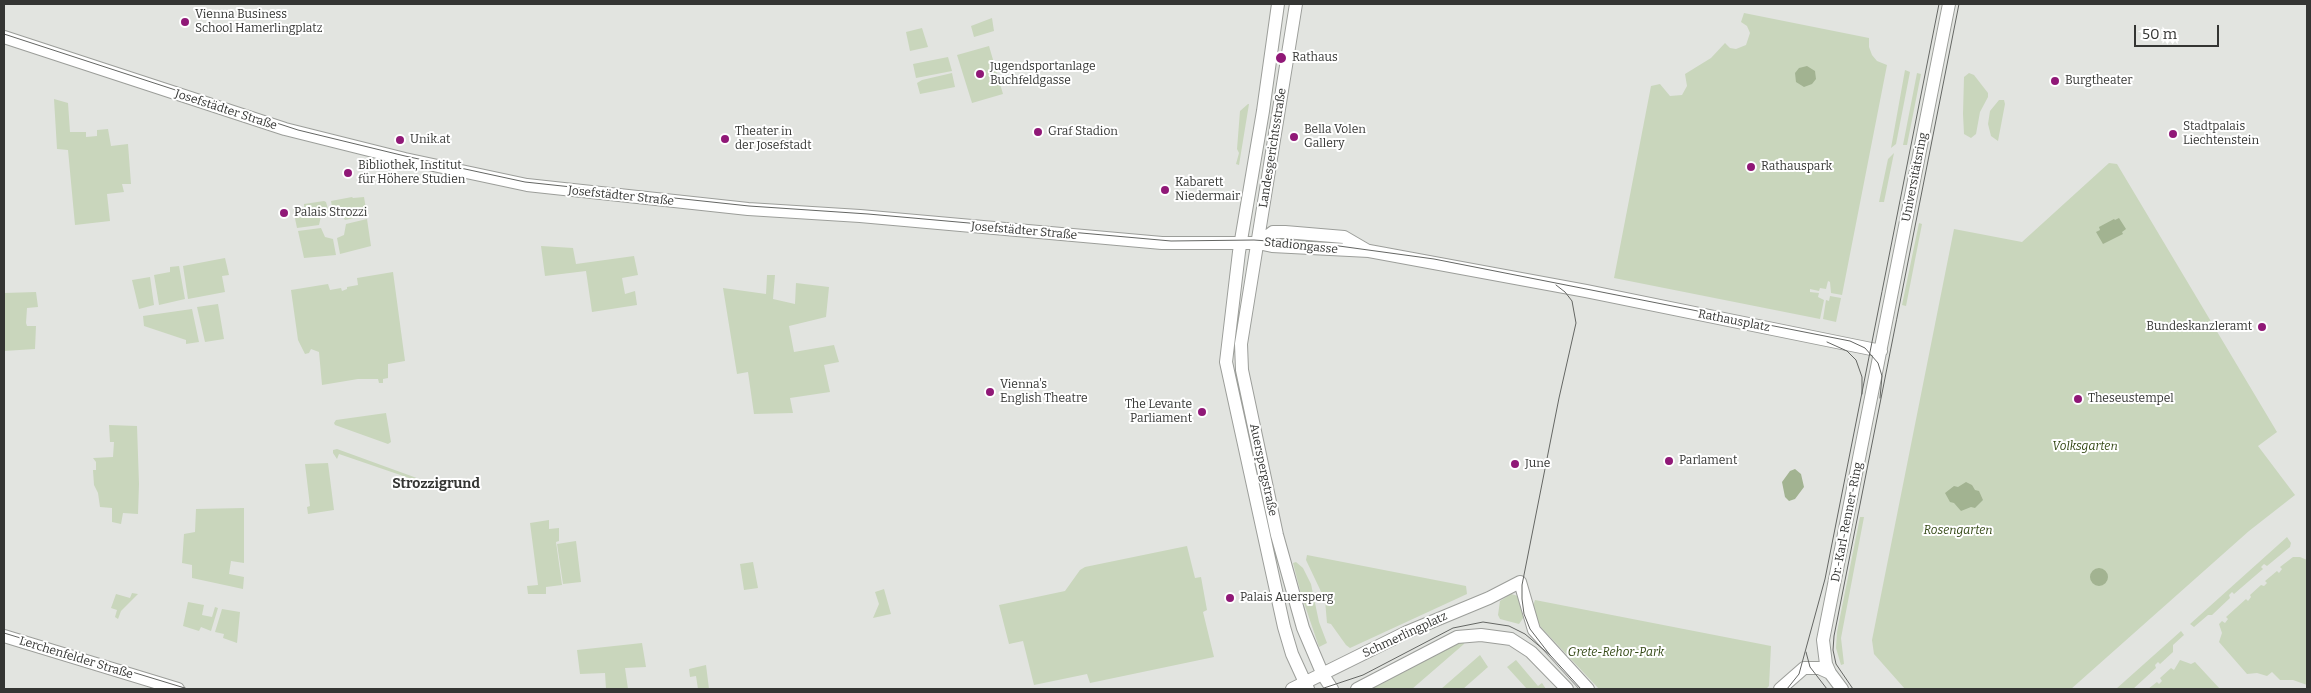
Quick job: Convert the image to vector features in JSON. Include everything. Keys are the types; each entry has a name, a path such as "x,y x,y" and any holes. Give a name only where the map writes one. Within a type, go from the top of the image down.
{"street":[{"name":"Landesgerichtsstraße","path":"1241,242 1278,4"},
{"name":"Landesgerichtsstraße","path":"1258,242 1296,4"},
{"name":"Universitätsring","path":"1881,351 1949,4"},
{"name":"Josefstädter Straße","path":"4,37 285,129 396,157 527,185 748,208 1162,243 1258,242"},
{"name":"Stadiongasse","path":"1258,242 1274,232 1344,237 1369,252 1586,291"},
{"name":"Auerspergstraße","path":"1241,242 1226,345 1226,370 1284,627 1292,654 1307,687"},
{"name":"Auerspergstraße","path":"1258,242 1242,344 1242,370 1277,535 1303,628 1323,675 1332,689"},
{"name":"Rathausplatz","path":"1586,291 1881,351"},
{"name":"Dr.-Karl-Renner-Ring","path":"1842,689 1830,674 1823,656 1823,640 1881,351"},
{"name":"Schmerlingplatz","path":"1323,675 1407,632 1489,598 1520,582 1534,630 1588,689"},
{"name":"Schmerlingplatz","path":"1357,689 1456,637 1481,635 1511,640 1531,652 1567,689"},
{"name":"Lerchenfelder Straße","path":"4,636 178,689"},
{"path":"1780,689 1804,668 1819,668 1830,674"},
{"path":"1292,689 1307,687 1323,675"}],"green space":[{"name":"Rathauspark","path":"1744,13 1869,38 1869,47 1872,55 1877,61 1887,65 1842,295 1831,293 1830,282 1828,281 1826,289 1820,288 1819,291 1810,289 1810,292 1819,293 1818,297 1824,300 1820,319 1614,278 1651,86 1660,84 1670,96 1682,95 1687,86 1685,74 1711,58 1725,43 1730,48 1736,49 1746,45 1750,33 1747,26 1741,22"},
{"path":"992,18 994,31 974,37 971,26"},
{"path":"922,28 928,47 910,51 906,32"},
{"name":"Jugendsportanlage Buchfeldgasse","path":"989,46 1003,94 972,103 957,55"},
{"path":"948,57 952,71 916,78 913,64"},
{"path":"1905,70 1910,72 1896,144 1891,148"},
{"path":"952,73 955,87 920,94 917,83 922,80"},
{"path":"1917,73 1921,74 1907,145 1903,145"},
{"path":"1969,73 1974,75 1988,93 1988,97 1980,112 1976,134 1971,138 1964,134 1963,114 1964,77"},
{"path":"54,99 68,103 70,132 86,132 86,137 97,136 97,130 108,129 111,146 128,144 131,184 122,184 124,192 107,194 110,221 75,225 68,150 57,149"},
{"path":"1999,100 2004,100 2005,104 1998,141 1991,136 1988,124 1990,111"},
{"path":"1248,104 1239,165 1236,164 1239,153 1237,149 1240,111"},
{"path":"1894,153 1884,202 1879,202 1888,159"},
{"name":"Volksgarten","path":"2109,163 2117,164 2277,432 2258,446 2295,495 2249,531 2071,689 1905,689 1874,654 1872,640 1954,229 2022,242"},
{"path":"364,197 367,215 345,220 341,213 333,212 331,201"},
{"path":"324,201 329,213 321,216 319,225 297,228 293,209 304,207 304,204"},
{"path":"367,219 371,246 340,254 337,238 344,235 346,224"},
{"path":"1919,223 1922,224 1906,306 1902,305"},
{"path":"321,228 325,237 333,239 336,255 304,258 298,231"},
{"path":"541,246 573,248 576,264 634,256 638,275 622,278 625,294 635,291 637,305 592,312 586,271 545,276"},
{"path":"225,258 229,275 222,276 225,292 188,299 183,266"},
{"path":"179,266 185,299 159,305 154,275 170,272 170,267"},
{"path":"393,272 405,361 388,364 388,378 383,379 383,383 379,383 378,379 358,379 322,385 319,352 311,349 309,353 305,354 298,340 291,290 328,284 330,290 341,288 342,291 347,289 347,287 358,285 357,278"},
{"path":"767,275 775,275 773,299 795,304 796,283 829,287 826,317 789,326 794,352 834,345 839,362 824,365 830,392 790,398 793,413 754,414 748,372 737,374 723,288 766,294"},
{"path":"150,277 154,305 139,309 132,280"},
{"path":"36,292 38,307 27,308 26,323 27,326 36,326 35,349 4,351 4,293"},
{"path":"1830,296 1841,298 1836,322 1823,319 1826,300 1829,301"},
{"path":"218,304 224,339 205,342 197,307"},
{"path":"192,309 199,342 186,344 186,340 144,326 143,316"},
{"path":"386,413 391,442 388,444 335,425 334,423 336,420"},
{"path":"109,425 137,426 138,514 123,513 121,524 112,522 112,508 100,507 98,493 94,485 93,470 96,470 96,462 93,458 113,457 114,442 110,442"},
{"path":"337,449 426,482 411,486 412,479 339,454 337,459 333,450"},
{"path":"328,463 334,510 308,514 307,507 310,506 305,464"},
{"path":"244,508 244,563 231,561 229,574 244,577 243,589 192,578 192,565 182,563 184,534 195,532 196,509"},
{"path":"1860,517 1864,517 1841,638 1844,664 1841,665 1836,648 1837,632"},
{"path":"549,520 549,529 559,528 559,541 556,542 562,585 546,587 546,594 528,594 527,586 538,585 530,523"},
{"path":"2287,537 2291,543 2290,547 2267,566 2264,564 2261,567 2263,569 2234,594 2232,592 2229,595 2230,598 2212,615 2208,615 2194,627 2190,624"},
{"path":"576,541 581,582 563,584 557,544"},
{"path":"1187,546 1195,578 1201,577 1207,610 1203,612 1214,657 1090,683 1087,674 1034,685 1023,641 1009,644 999,605 1065,591 1080,570 1085,567"},
{"path":"1307,555 1466,586 1467,594 1350,648 1331,624 1327,623 1325,600 1306,560"},
{"path":"2293,557 2307,560 2307,685 2293,680 2280,680 2272,672 2267,676 2257,673 2247,674 2219,642 2222,633 2219,624 2222,621 2225,623 2228,619 2226,617 2246,599 2248,601 2251,597 2250,595 2261,585 2264,586 2267,583 2265,581 2277,571 2279,573 2282,569 2280,567"},
{"path":"753,562 758,588 744,590 740,564"},
{"path":"1296,562 1303,568 1311,584 1319,622 1327,643 1319,647 1301,594 1293,563"},
{"path":"884,589 891,614 873,618 879,604 875,592"},
{"path":"132,593 138,594 121,611 118,619 115,617 117,610 111,608 116,594 130,598"},
{"path":"1511,594 1518,596 1526,614 1519,624 1500,619 1498,615 1500,601"},
{"name":"Grete-Rehor-Park","path":"1535,600 1771,646 1769,686 1766,689 1599,689 1537,623 1533,606"},
{"path":"188,602 204,605 202,615 212,617 215,607 218,608 211,631 201,627 199,631 183,626"},
{"path":"222,609 240,612 237,643 223,638 224,634 215,632"},
{"path":"2181,631 2184,635 2173,645 2173,652 2160,664 2158,662 2155,665 2156,668 2133,689 2116,689"},
{"path":"1460,639 1465,640 1464,644 1412,689 1366,689"},
{"path":"642,643 646,667 625,668 628,689 606,689 605,673 580,674 577,650"},
{"path":"1480,655 1488,667 1463,689 1441,689"},
{"path":"1516,660 1538,686 1542,683 1546,689 1527,689 1507,667"},
{"path":"2180,660 2191,664 2195,662 2220,689 2148,689 2157,682 2159,684 2162,681 2160,678 2171,668 2174,670"},
{"path":"706,665 709,689 698,689 696,676 690,677 689,669"}],"shaded area":[{"path":"1807,66 1815,71 1816,79 1812,84 1804,87 1796,82 1795,73 1799,68"},
{"path":"2119,218 2126,229 2122,232 2123,234 2103,244 2096,232 2100,230 2099,227"},
{"path":"1795,469 1801,474 1804,487 1795,499 1789,501 1785,497 1782,482 1790,471"},
{"path":"1966,482 1979,491 1983,500 1975,508 1971,507 1961,511 1954,503 1950,502 1945,493 1954,486 1958,487"},
{"path":"2099,568 2105,571 2108,577 2105,583 2099,586 2093,583 2090,577 2093,571"}],"tram line":[{"path":"1787,689 1799,674 1825,579 1939,4"},
{"path":"1853,689 1836,664 1833,650 1834,636 1959,4"},
{"path":"4,34 298,130 525,182 749,206 868,214 1171,241 1254,240 1339,246 1434,259 1850,341 1865,348 1878,363 1882,376 1880,398"},
{"path":"1550,655 1530,629 1524,614 1522,585 1559,398 1576,323 1572,301 1556,285"},
{"path":"1827,342 1847,351 1856,360 1862,377 1862,394"},
{"path":"1321,689 1363,675 1453,628 1483,622 1509,626 1525,634 1550,655 1581,689"},
{"path":"4,633 188,689"},
{"path":"1806,652 1810,667 1827,689"}],"place":[{"name":"Vienna Business School Hamerlingplatz","path":"185,22"},
{"name":"Rathaus","path":"1281,58"},
{"name":"Jugendsportanlage Buchfeldgasse","path":"980,74"},
{"name":"Burgtheater","path":"2055,81"},
{"name":"Graf Stadion","path":"1038,132"},
{"name":"Stadtpalais Liechtenstein","path":"2173,134"},
{"name":"Bella Volen Gallery","path":"1294,137"},
{"name":"Theater in der Josefstadt","path":"725,139"},
{"name":"Unik.at","path":"400,140"},
{"name":"Rathauspark","path":"1751,167"},
{"name":"Bibliothek, Institut für Höhere Studien","path":"348,173"},
{"name":"Kabarett Niedermair","path":"1165,190"},
{"name":"Palais Strozzi","path":"284,213"},
{"name":"Bundeskanzleramt","path":"2262,327"},
{"name":"Vienna's English Theatre","path":"990,392"},
{"name":"Theseustempel","path":"2078,399"},
{"name":"The Levante Parliament","path":"1202,412"},
{"name":"Parlament","path":"1669,461"},
{"name":"June","path":"1515,464"},
{"name":"Palais Auersperg","path":"1230,598"}],"district":[{"name":"Strozzigrund","path":"436,484"}],"park label":[{"name":"Rosengarten","path":"1958,531"}]}
